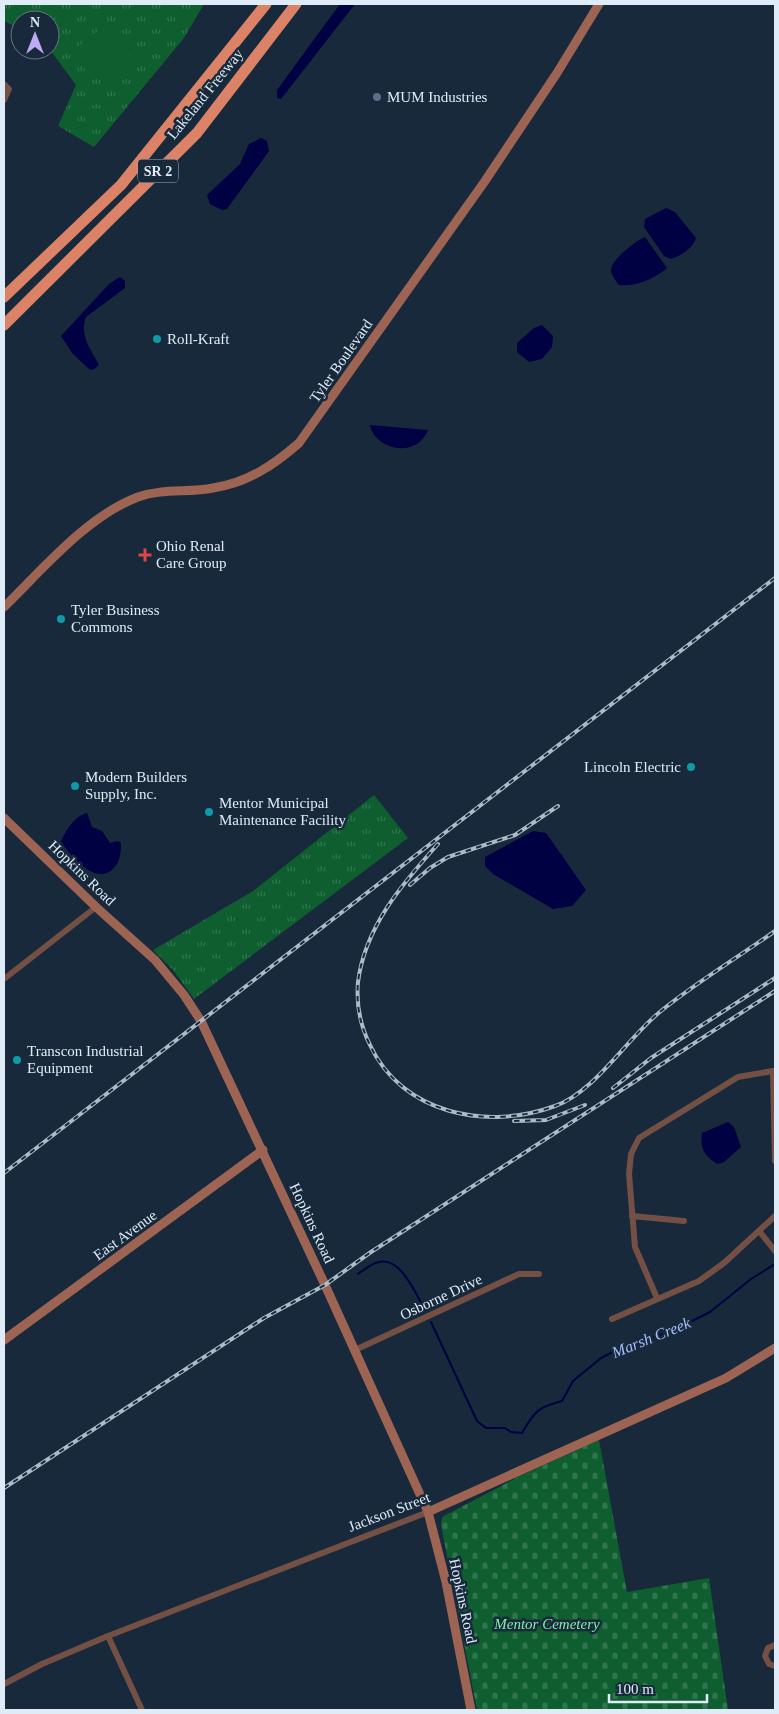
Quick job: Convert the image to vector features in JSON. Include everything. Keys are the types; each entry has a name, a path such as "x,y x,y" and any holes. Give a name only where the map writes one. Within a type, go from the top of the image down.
{"highway":[{"name":"Lakeland Freeway","path":"4,297 121,185 266,4"},
{"name":"Lakeland Freeway","path":"4,325 197,133 296,4"}],"street":[{"name":"Tyler Boulevard","path":"4,607 82,532 110,510 150,494 168,490 213,488 244,480 265,469 299,443 485,181 557,73 599,4"},
{"path":"4,84 9,89 9,93 4,100"},
{"name":"Hopkins Road","path":"4,818 96,907 155,960 184,995 201,1020 263,1150 428,1512 446,1582 471,1710"},
{"path":"4,979 96,907"},
{"path":"657,1298 635,1247 629,1174 631,1154 639,1138 738,1077 773,1071 775,1161"},
{"name":"East Avenue","path":"4,1340 263,1150"},
{"path":"632,1216 684,1221"},
{"path":"612,1319 699,1281 724,1263 760,1232 775,1216"},
{"path":"760,1232 775,1251"},
{"name":"Osborne Drive","path":"355,1350 519,1274 539,1274"},
{"name":"Jackson Street","path":"4,1684 42,1664 108,1636 428,1512 726,1378 775,1348"},
{"path":"108,1636 142,1710"},
{"path":"775,1645 768,1648 765,1656 769,1664 775,1666"}],"green space":[{"path":"4,4 204,4 184,38 94,147 58,126 76,85 57,60 60,60 60,10 10,10 10,24 4,21"},
{"path":"111,21 126,36 130,57 124,74 110,86 73,60 74,50"},
{"path":"374,795 408,838 194,999 173,970 153,950 253,891"},
{"name":"Mentor Cemetery","path":"599,1440 627,1592 709,1578 728,1710 477,1710 441,1525 442,1517 520,1476"}],"shaded area":[{"path":"340,4 355,4 281,99 277,98 277,90"},
{"path":"261,138 267,141 269,151 227,209 222,210 210,204 207,195 240,164 249,144"},
{"path":"666,208 675,212 696,238 686,251 671,259 664,256 644,227 645,219"},
{"path":"645,237 667,268 657,276 644,281 632,285 619,285 611,271 612,267 624,251"},
{"path":"120,277 125,281 125,288 86,317 84,324 85,336 99,365 93,370 89,369 72,353 61,336 109,284"},
{"path":"542,325 553,336 552,347 542,359 529,362 517,352 517,343 534,328"},
{"path":"370,425 428,430 422,439 414,445 396,448 379,440 373,433"},
{"path":"87,813 92,827 102,831 110,843 118,841 121,843 119,860 113,869 106,873 91,872 71,855 61,842 71,824 78,817"},
{"path":"533,831 546,833 586,890 572,906 553,909 493,874 485,866 485,857"},
{"path":"728,1122 734,1127 741,1147 724,1162 717,1164 709,1158 702,1147 702,1133"}],"waterway":[{"name":"Marsh Creek","path":"358,1274 379,1262 387,1262 394,1265 401,1270 424,1308"},
{"name":"Marsh Creek","path":"431,1322 477,1421 486,1428 505,1428 511,1432 522,1433 537,1411 562,1401 573,1381 601,1358 627,1345 670,1332 710,1312 751,1279 775,1264"}],"railway":[{"path":"4,1173 775,578"},
{"path":"410,885 430,868 448,857 515,835 558,806"},
{"path":"438,844 411,875 387,907 377,925 368,943 362,962 358,982 358,999 364,1030 370,1045 384,1068 403,1087 425,1101 449,1111 475,1116 502,1117 529,1113 555,1106 569,1099 597,1077 661,1011 775,931"},
{"path":"613,1088 651,1058 775,978"},
{"path":"4,1488 264,1318 325,1285 371,1252 775,991"},
{"path":"514,1121 546,1120 585,1105"}],"place":[{"name":"MUM Industries","path":"377,97"},
{"name":"Roll-Kraft","path":"157,339"},
{"name":"Ohio Renal Care Group","path":"145,555"},
{"name":"Tyler Business Commons","path":"61,619"},
{"name":"Lincoln Electric","path":"691,767"},
{"name":"Modern Builders Supply, Inc.","path":"75,786"},
{"name":"Mentor Municipal Maintenance Facility","path":"209,812"},
{"name":"Transcon Industrial Equipment","path":"17,1060"}]}
